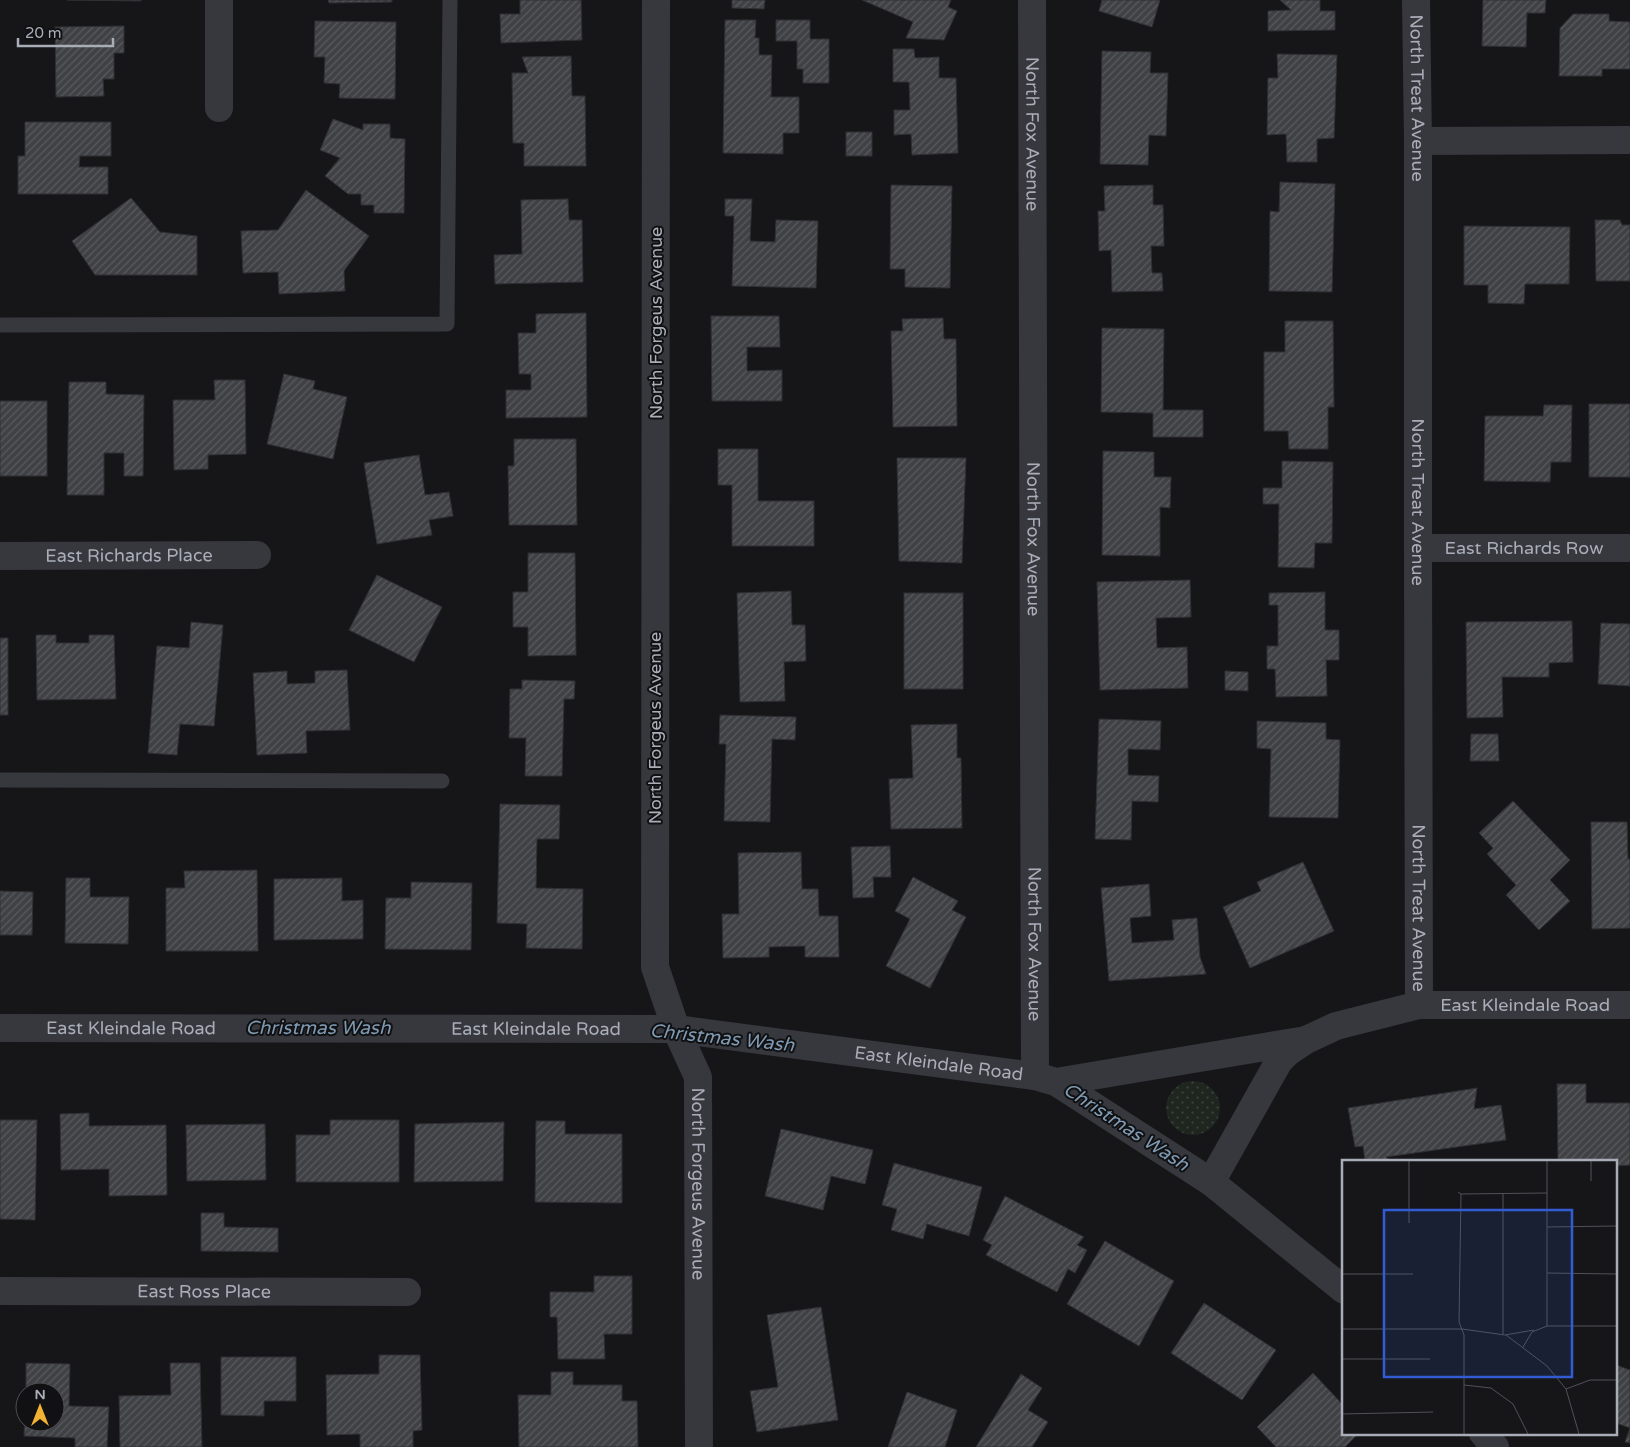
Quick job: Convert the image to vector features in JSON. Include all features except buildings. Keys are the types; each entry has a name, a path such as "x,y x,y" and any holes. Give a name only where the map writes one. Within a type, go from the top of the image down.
{"street":[{"path":"219,0 219,108"},
{"name":"North Forgeus Avenue","path":"656,0 655,967 676,1030 698,1077 699,1447"},
{"name":"North Fox Avenue","path":"1032,0 1046,1079"},
{"name":"North Treat Avenue","path":"1416,0 1418,141 1419,1005"},
{"path":"1418,141 1630,140"},
{"name":"East Richards Row","path":"1418,548 1630,548"},
{"name":"East Richards Place","path":"0,556 257,555"},
{"name":"East Kleindale Road","path":"1212,1182 1279,1061 1288,1052 1306,1040 1336,1026 1419,1005 1630,1005"},
{"name":"East Kleindale Road","path":"0,1028 676,1030 1046,1079 1306,1040"},
{"path":"1046,1079 1212,1182 1342,1288"},
{"name":"East Ross Place","path":"0,1290 407,1292"},
{"path":"1485,1434 1494,1447"}],"lane":[{"path":"0,325 447,324 450,0"},
{"path":"0,780 442,781"}],"shaded area":[{"path":"1188,1081 1198,1081 1208,1085 1216,1093 1220,1108 1216,1123 1208,1131 1198,1135 1188,1135 1178,1131 1170,1123 1166,1113 1166,1103 1170,1093 1178,1085"}],"water label":[{"name":"Christmas Wash","path":"318,1028"},
{"name":"Christmas Wash","path":"722,1038"},
{"name":"Christmas Wash","path":"1126,1127"}]}
